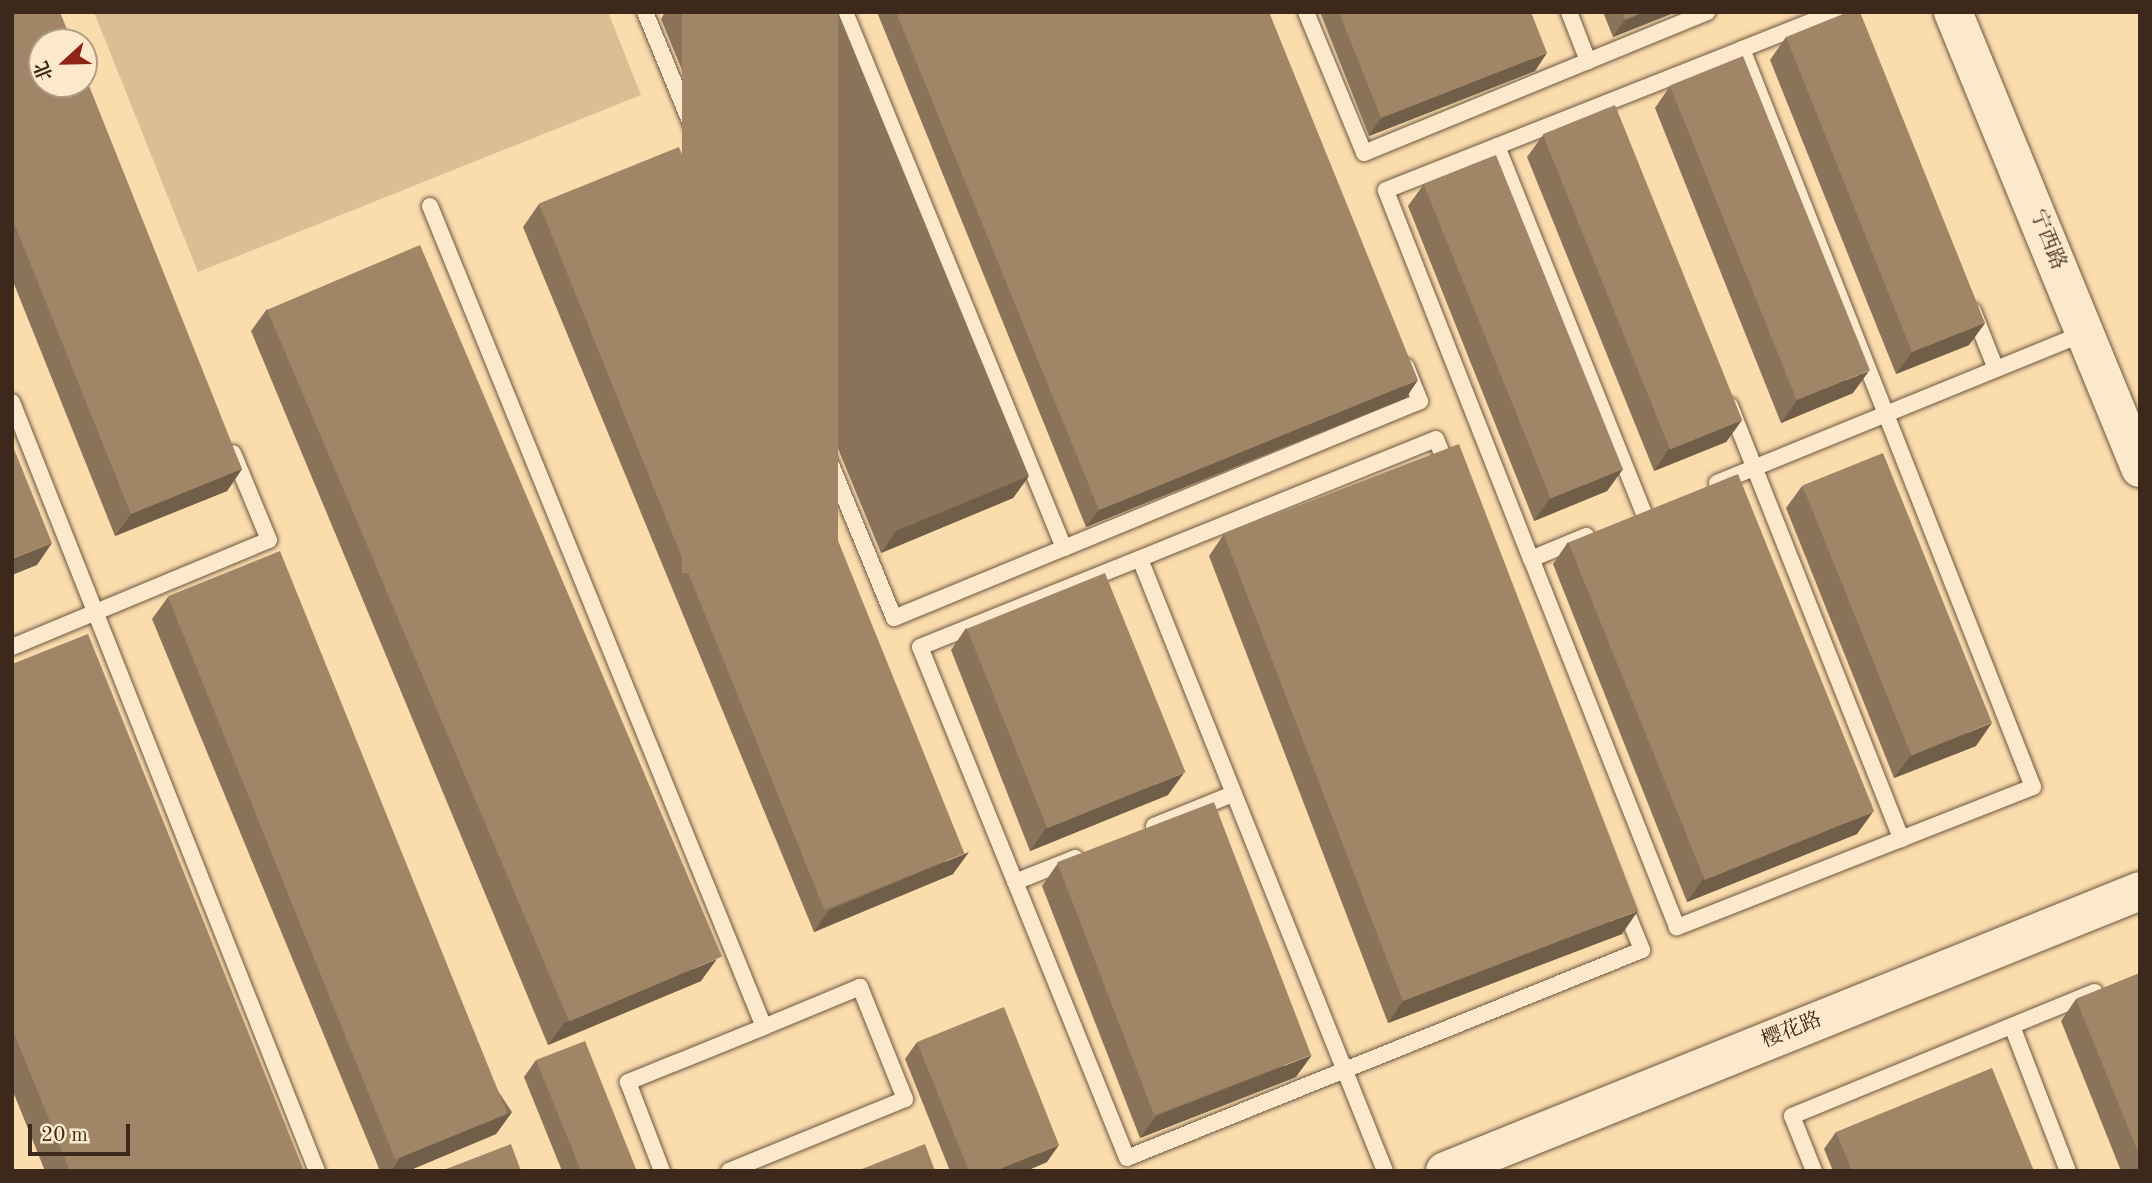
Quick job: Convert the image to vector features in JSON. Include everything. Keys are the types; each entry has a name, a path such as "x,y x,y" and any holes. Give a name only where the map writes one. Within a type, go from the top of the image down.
{"street":[{"name":"宁西路","path":"1953,12 2140,468"},
{"name":"樱花路","path":"1445,1171 2140,891"}],"lane":[{"path":"645,12 894,618 1420,401 1399,351"},
{"path":"845,12 1064,548"},
{"path":"1306,12 1364,153 1707,12"},
{"path":"1569,12 1588,61"},
{"path":"1742,49 2033,787 1677,927 1386,190 1497,146 1612,107 1742,49 1835,12"},
{"path":"1497,146 1644,513"},
{"path":"430,206 764,1027"},
{"path":"1966,293 1996,369"},
{"path":"1705,488 2085,333"},
{"path":"1724,392 1901,839"},
{"path":"12,402 317,1171"},
{"path":"12,647 269,540 228,439"},
{"path":"1436,439 1642,950 1127,1158 920,647 1140,559 1436,439"},
{"path":"1531,559 1606,528"},
{"path":"1140,559 1385,1171"},
{"path":"1143,830 1233,794"},
{"path":"1015,882 1092,851"},
{"path":"1814,1171 1791,1116 2114,984"},
{"path":"662,1171 628,1082 860,988 905,1099 729,1171"},
{"path":"2012,1026 2068,1171"}],"shaded area":[{"path":"94,12 608,12 641,95 198,272"}],"building":[{"path":"12,12 60,12 66,28 28,28 28,98 94,98 242,469 131,514 12,218"},
{"path":"682,12 838,12 838,573 682,573"},
{"path":"896,12 1269,12 1418,380 1099,510"},
{"path":"1339,12 1531,12 1547,53 1381,118"},
{"path":"1622,12 1644,12 1625,20"},
{"path":"1848,12 1860,12 1985,323 1912,352 1786,37"},
{"path":"1743,56 1870,370 1797,400 1670,86"},
{"path":"1615,105 1742,420 1670,449 1543,134"},
{"path":"679,147 964,854 824,910 539,204"},
{"path":"1496,155 1623,469 1551,499 1424,184"},
{"path":"420,245 722,957 569,1021 267,310"},
{"path":"12,444 52,543 12,559"},
{"path":"1459,444 1638,911 1403,1001 1224,534"},
{"path":"1883,453 1992,723 1911,755 1802,486"},
{"path":"1738,474 1874,811 1705,880 1568,543"},
{"path":"280,551 507,1114 395,1159 168,596"},
{"path":"1105,573 1186,772 1047,828 967,629"},
{"path":"88,634 304,1171 70,1171 12,1028 12,664"},
{"path":"1214,802 1311,1055 1154,1115 1057,862"},
{"path":"2140,973 2140,1157 2076,999"},
{"path":"1004,1007 1059,1145 995,1171 969,1171 917,1042"},
{"path":"585,1041 636,1169 633,1171 581,1171 536,1060"},
{"path":"1992,1068 2034,1171 1852,1171 1836,1132"},
{"path":"511,1144 521,1171 441,1171"},
{"path":"925,1144 935,1171 857,1171"}]}
